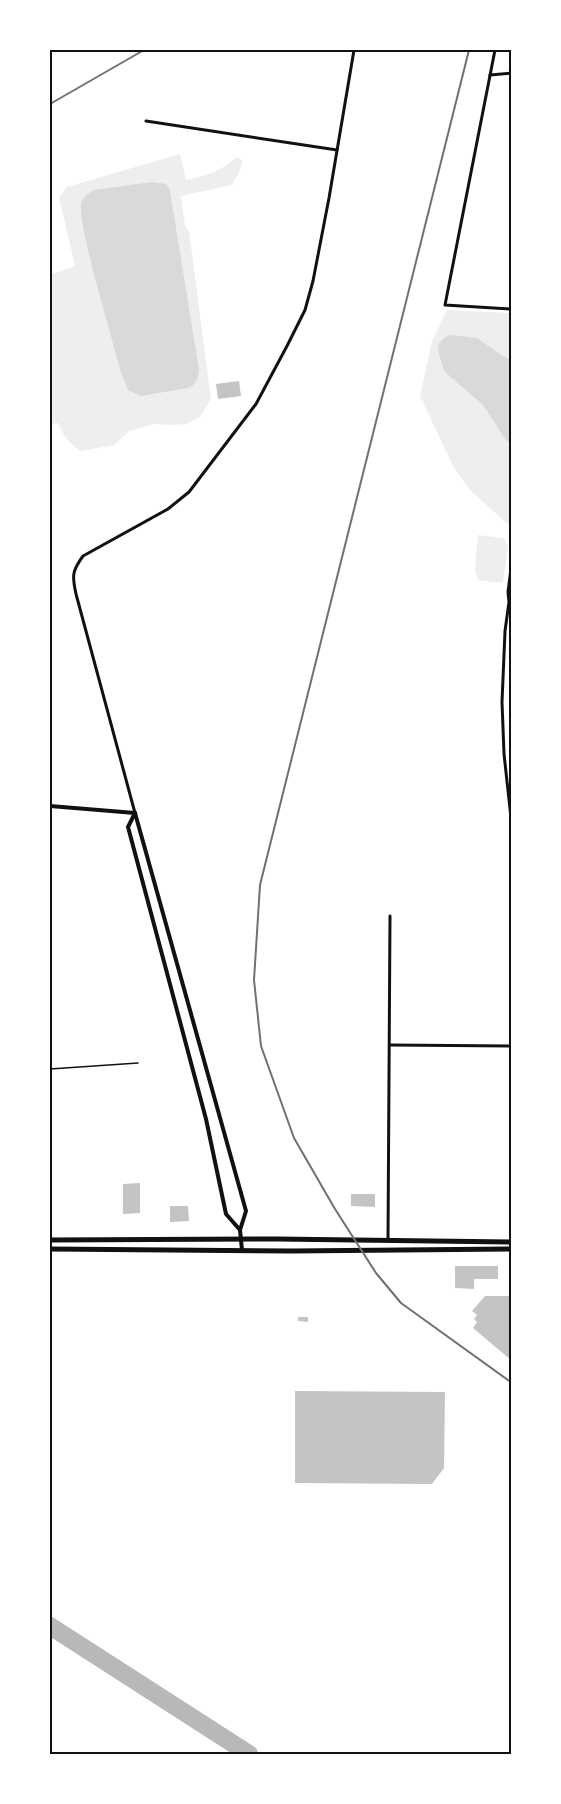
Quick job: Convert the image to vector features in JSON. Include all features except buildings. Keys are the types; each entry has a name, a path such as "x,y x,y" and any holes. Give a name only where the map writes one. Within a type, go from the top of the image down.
{"highway":[{"path":"50,1240 241,1239 512,1242"},
{"path":"50,1249 512,1249"}],"street":[{"path":"242,1250 240,1230 246,1211 135,813 73,579 74,569 83,556 168,510 189,492 256,404 304,310 313,281 354,50"},
{"path":"495,50 445,305 512,309"},
{"path":"490,75 512,73"},
{"path":"146,121 337,150"},
{"path":"512,561 508,592 510,604 505,631 502,702 504,754 512,827"},
{"path":"50,806 135,813"},
{"path":"135,813 128,826 206,1119 226,1214 240,1230"},
{"path":"388,1242 390,916"},
{"path":"390,1045 512,1046"}],"lane":[{"path":"50,1070 138,1064"}],"shaded area":[{"path":"180,154 186,180 213,172 237,157 243,161 232,185 181,196 185,226 189,231 211,399 200,417 186,424 155,424 129,431 114,445 81,451 67,439 58,423 50,424 50,275 75,266 59,197 67,187","holes":["94,190 170,190 199,369 128,389 121,373 89,258 81,203"]},
{"path":"152,182 166,184 170,190 199,369 196,381 188,388 141,396 128,390 121,373 84,234 81,203 94,190"},
{"path":"447,310 511,313 511,527 471,491 454,468 420,396 432,341"},
{"path":"451,335 477,338 511,360 511,445 484,406 444,371 438,350 439,343"},
{"path":"478,535 504,538 508,546 503,583 478,580 475,570"}],"taxiway":[{"path":"50,1626 249,1754"}],"railway":[{"path":"50,104 144,50"},
{"path":"469,50 260,885 254,980 261,1046 294,1138 335,1209 376,1273 401,1303 512,1383"}]}
